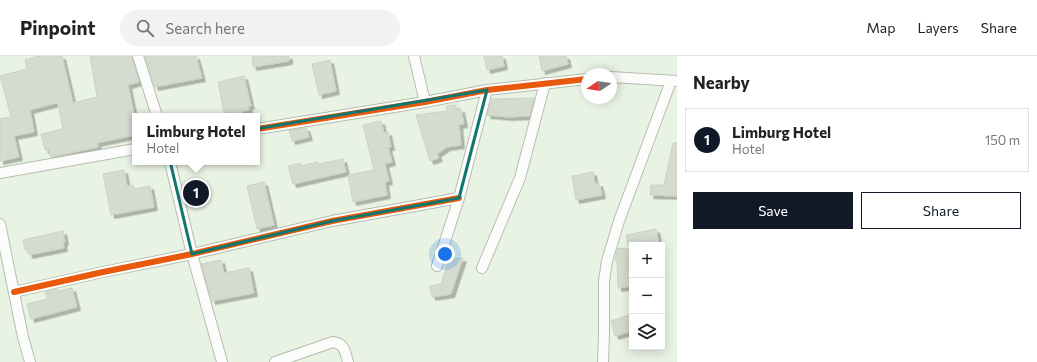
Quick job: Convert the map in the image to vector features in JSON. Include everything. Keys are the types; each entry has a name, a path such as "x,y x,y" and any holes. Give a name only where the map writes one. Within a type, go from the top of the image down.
{"street":[{"path":"138,56 156,113"},
{"path":"414,56 425,102"},
{"path":"603,362 604,281 607,261 619,222 674,81 617,77"},
{"path":"260,128 425,102 486,90 581,80"},
{"path":"482,268 520,178 545,83"},
{"path":"437,266 459,198 486,90"},
{"path":"0,173 132,150"},
{"path":"171,165 192,254 222,362"},
{"path":"14,292 192,254 332,221 459,198"},
{"path":"0,224 22,337 30,362"},
{"path":"275,362 333,342 340,343 344,347 348,362"}],"highlighted area":[{"path":"487,90 459,198 332,221 192,254 166,144"}],"building":[{"path":"38,56 62,56 73,103 97,97 90,56 132,56 139,82 128,85 134,113 132,113 132,136 97,143 98,147 51,157 49,150 45,150 41,134 63,129 58,104 56,103 30,110 34,132 14,136 19,157 0,161 0,119 11,117 0,76 27,69 25,60"},
{"path":"145,56 196,56 202,78 155,87"},
{"path":"252,56 289,56 289,61 253,67"},
{"path":"484,56 502,56 504,66 487,70"},
{"path":"539,56 566,56 568,64 542,71"},
{"path":"330,60 336,91 319,95 312,64"},
{"path":"244,76 251,106 248,106 249,110 243,111 242,113 224,113 218,82"},
{"path":"534,98 530,116 509,117 487,115 492,99"},
{"path":"456,105 456,110 461,109 464,124 459,125 461,145 447,147 437,154 439,158 430,161 416,115 447,111 447,106"},
{"path":"381,121 384,133 388,132 391,147 388,147 392,162 385,164 389,181 385,182 387,195 353,202 348,175 374,170 363,125"},
{"path":"306,128 309,137 292,141 289,130"},
{"path":"673,143 677,143 677,196 650,195 651,185 664,185"},
{"path":"343,159 346,172 293,184 288,166 301,163 301,166 317,162 318,164"},
{"path":"124,170 127,186 133,185 134,189 150,186 154,207 111,215 103,174"},
{"path":"593,172 595,184 599,183 602,195 576,200 572,176"},
{"path":"264,182 274,225 257,229 247,186"},
{"path":"656,229 658,242 629,242 628,245 626,235"},
{"path":"63,231 65,242 63,242 64,248 29,255 28,249 25,250 23,240"},
{"path":"618,248 629,249 629,286 618,288 617,260 615,260"},
{"path":"463,258 451,294 432,297 430,286 441,284 449,259"},
{"path":"221,260 224,273 249,268 254,293 212,301 201,264"},
{"path":"72,288 77,307 31,319 27,304 47,299 45,292"},
{"path":"629,315 629,332 615,336 611,321"}],"cycle path":[{"path":"260,129 425,102 487,90 581,80"},
{"path":"14,292 192,254 332,221 459,198"}],"place":[{"name":"Limburg Hotel","path":"196,193"}]}
